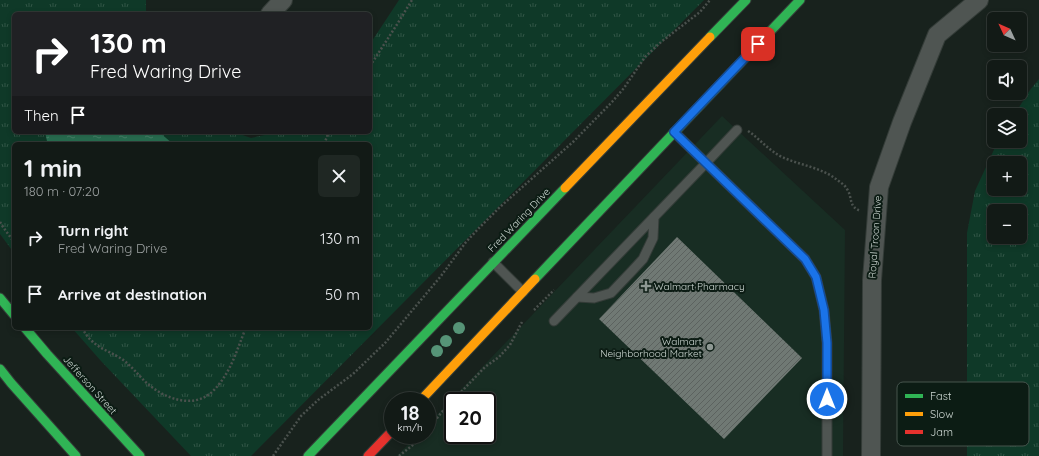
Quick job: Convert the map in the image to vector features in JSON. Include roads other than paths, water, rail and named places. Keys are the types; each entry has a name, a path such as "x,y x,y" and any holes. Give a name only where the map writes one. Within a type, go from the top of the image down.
{"main road":[{"name":"Fred Waring Drive","path":"308,456 746,0"},
{"path":"429,392 800,0"},
{"path":"0,298 12,313"},
{"name":"Jefferson Street","path":"27,330 140,456"},
{"path":"0,369 76,456"},
{"path":"368,456 384,439"}],"street":[{"path":"272,12 283,0"},
{"name":"Royal Troon Drive","path":"871,456 872,280 879,188 902,122 937,35 979,0"}],"lane":[{"path":"554,321 737,130"},
{"path":"674,132 805,259 816,277 824,310 827,343 827,456"},
{"path":"577,297 594,298 611,293 643,259 653,238 654,217"},
{"path":"493,262 523,292"}],"water":[{"path":"45,134 161,134 171,142 48,142"}],"place":[{"name":"Walmart Pharmacy","path":"646,286"},
{"name":"Walmart Neighborhood Market","path":"710,347"}]}
